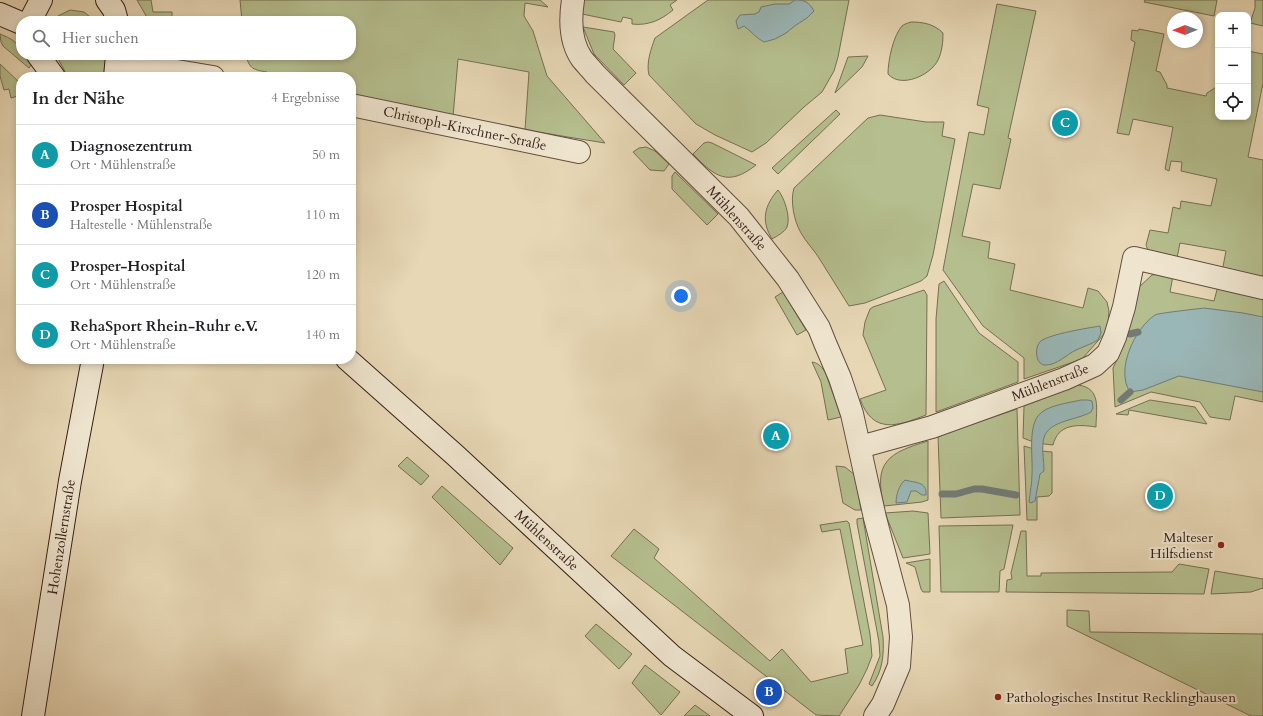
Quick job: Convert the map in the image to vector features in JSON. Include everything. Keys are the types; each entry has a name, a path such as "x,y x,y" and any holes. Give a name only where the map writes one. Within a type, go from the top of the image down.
{"street":[{"path":"33,16 41,0"},
{"path":"106,0 114,10 116,16"},
{"name":"Mühlenstraße","path":"557,0 572,9 573,37 581,58 739,217 788,279 819,328 840,378 852,414 875,518 898,605 900,624 899,666 883,704 875,716"},
{"path":"0,14 16,21"},
{"path":"42,60 50,72"},
{"path":"116,64 176,72"},
{"name":"Christoph-Kirschner-Straße","path":"356,106 579,152"},
{"name":"Mühlenstraße","path":"860,447 932,427 1064,379 1095,365 1108,353 1115,337 1124,307 1134,258 1263,288"},
{"name":"Hohenzollernstraße","path":"33,716 70,481 92,364"},
{"name":"Mühlenstraße","path":"353,364 455,455 672,656 752,716"}],"green space":[{"path":"137,0 151,0 153,12 172,12 172,16 146,16"},
{"path":"240,0 540,0 548,7 525,3 524,16 533,31 547,76 605,143 525,130 529,72 458,59 453,117 356,96 356,72 267,72 255,69 251,66 248,60 356,60 356,16 242,16"},
{"path":"583,0 677,0 670,5 673,10 664,17 654,22 632,24 632,19 623,17 621,22 582,14"},
{"path":"708,0 849,0 834,71 822,92 766,143 752,152 715,135 696,124 649,75 649,61 655,38"},
{"path":"1145,0 1217,0 1214,16 1203,14 1203,12 1194,12 1144,2"},
{"path":"1255,0 1263,0 1263,26 1251,23 1255,8"},
{"path":"997,4 1036,11 1008,138 1011,139 1000,189 973,184 962,236 990,242 988,258 1015,264 1010,290 1083,308 1088,288 1098,291 1107,302 1109,311 1108,323 1104,334 1082,359 1024,379 1024,358 983,326 943,270 969,132 984,135 989,108 977,105"},
{"path":"70,10 84,12 89,16 58,16"},
{"path":"911,22 928,24 940,30 943,33 942,47 938,60 929,71 915,78 900,80 888,74 890,56 899,30 903,25"},
{"path":"583,27 614,32 613,49 636,73 624,85 594,54"},
{"path":"1139,29 1164,34 1156,71 1160,72 1167,85 1167,88 1206,96 1207,93 1215,88 1215,120 1251,120 1251,52 1263,54 1263,83 1248,157 1263,160 1263,279 1222,272 1226,251 1180,243 1177,258 1149,253 1146,245 1150,230 1168,233 1173,207 1180,209 1181,201 1211,206 1217,179 1181,171 1182,162 1171,161 1169,171 1165,169 1173,127 1133,119 1129,135 1117,133 1135,42 1131,40 1132,30 1138,31"},
{"path":"0,34 16,43 16,57 3,46"},
{"path":"868,56 862,67 835,93 848,57"},
{"path":"20,60 28,60 31,65 29,68"},
{"path":"59,60 106,60 105,72 65,72"},
{"path":"0,64 16,79 16,96 11,98 9,89 4,90 0,76"},
{"path":"836,110 840,114 778,174 772,168"},
{"path":"880,115 926,122 944,122 942,136 955,139 933,255 927,276 921,281 865,303 849,306 819,258 801,233 793,211 792,199 794,188 868,118"},
{"path":"708,142 756,165 737,176 722,176 715,173 708,169 693,154 704,143"},
{"path":"646,147 655,151 669,164 664,171 650,170 633,152 639,148"},
{"path":"675,172 718,214 707,225 672,189 672,176"},
{"path":"778,190 786,207 788,223 785,231 772,239 765,220 767,208"},
{"path":"1159,274 1173,276 1170,292 1214,301 1218,286 1263,296 1263,402 1235,396 1230,420 1210,417 1200,402 1151,392 1115,407 1113,368 1124,345 1137,289 1152,275"},
{"path":"944,281 979,333 1018,362 1018,382 936,412 936,319 939,284"},
{"path":"924,290 927,295 926,415 896,424 887,425 879,423 865,410 860,399 886,390 863,335 865,322 870,309 873,307"},
{"path":"783,292 806,330 797,335 775,297"},
{"path":"812,362 817,363 824,370 841,417 828,420 821,382"},
{"path":"1078,385 1091,390 1094,395 1097,407 1096,427 1075,426 1064,429 1059,433 1053,445 1036,443 1023,438 1024,406"},
{"path":"1150,400 1195,407 1207,424 1129,410 1128,415 1116,414"},
{"path":"1017,409 1020,515 941,518 938,436"},
{"path":"928,441 928,500 884,506 881,491 881,479 883,469 887,462 894,455 903,450"},
{"path":"1024,446 1041,451 1052,452 1052,493 1049,496 1037,497 1037,520 1027,520"},
{"path":"407,457 429,476 421,485 398,466"},
{"path":"836,466 845,467 855,475 861,510 855,510 843,503"},
{"path":"442,486 513,548 500,565 432,497"},
{"path":"913,511 928,513 930,554 903,558 885,513"},
{"path":"863,518 883,637 881,668 872,686 869,684 880,656 879,642 857,523 857,519"},
{"path":"847,521 849,523 870,634 872,656 859,685 839,716 816,715 611,556 634,529 659,549 654,558 770,661 782,649 811,682 848,673 845,649 863,645 840,529 822,532 820,525"},
{"path":"1013,525 1004,569 1000,571 999,592 941,592 939,526"},
{"path":"1021,531 1026,531 1027,576 1041,576 1041,573 1172,572 1179,564 1209,569 1204,594 1006,592 1007,580 1012,579 1011,573"},
{"path":"930,559 930,592 923,592 915,567 906,563"},
{"path":"1215,571 1263,579 1263,588 1251,592 1211,594"},
{"path":"1067,610 1089,611 1090,632 1263,634 1263,716 1251,716 1067,626"},
{"path":"596,624 632,654 619,669 585,636"},
{"path":"645,665 680,692 661,715 632,683"},
{"path":"695,705 710,716 684,716"}],"water":[{"path":"795,0 806,2 814,11 807,18 775,39 764,42 758,39 744,26 738,29 736,21 740,15 755,14 759,12 761,7 775,4 789,4"},
{"path":"1204,308 1263,317 1263,392 1179,376 1143,390 1130,392 1126,383 1126,361 1134,339 1148,321 1158,314"},
{"path":"1100,326 1101,333 1098,340 1076,350 1058,362 1046,365 1042,364 1038,359 1037,347 1041,341 1046,338"},
{"path":"1081,400 1092,401 1093,408 1091,412 1055,425 1045,435 1043,443 1044,471 1040,474 1035,501 1031,503 1029,502 1032,477 1032,436 1035,422 1038,416 1046,409"},
{"path":"905,480 920,483 925,487 926,495 922,495 916,491 911,491 907,502 896,503 898,490"}],"waterway":[{"path":"1130,334 1138,332"},
{"path":"1121,400 1130,392"},
{"path":"942,494 956,494 974,489 982,489 1016,495"}],"place":[{"name":"Prosper-Hospital","path":"1065,123"},
{"name":"Diagnosezentrum","path":"776,436"},
{"name":"RehaSport Rhein-Ruhr e.V.","path":"1160,496"},
{"name":"Malteser Hilfsdienst","path":"1221,545"},
{"name":"Prosper Hospital","path":"769,692"},
{"name":"Pathologisches Institut Recklinghausen","path":"998,697"}]}
